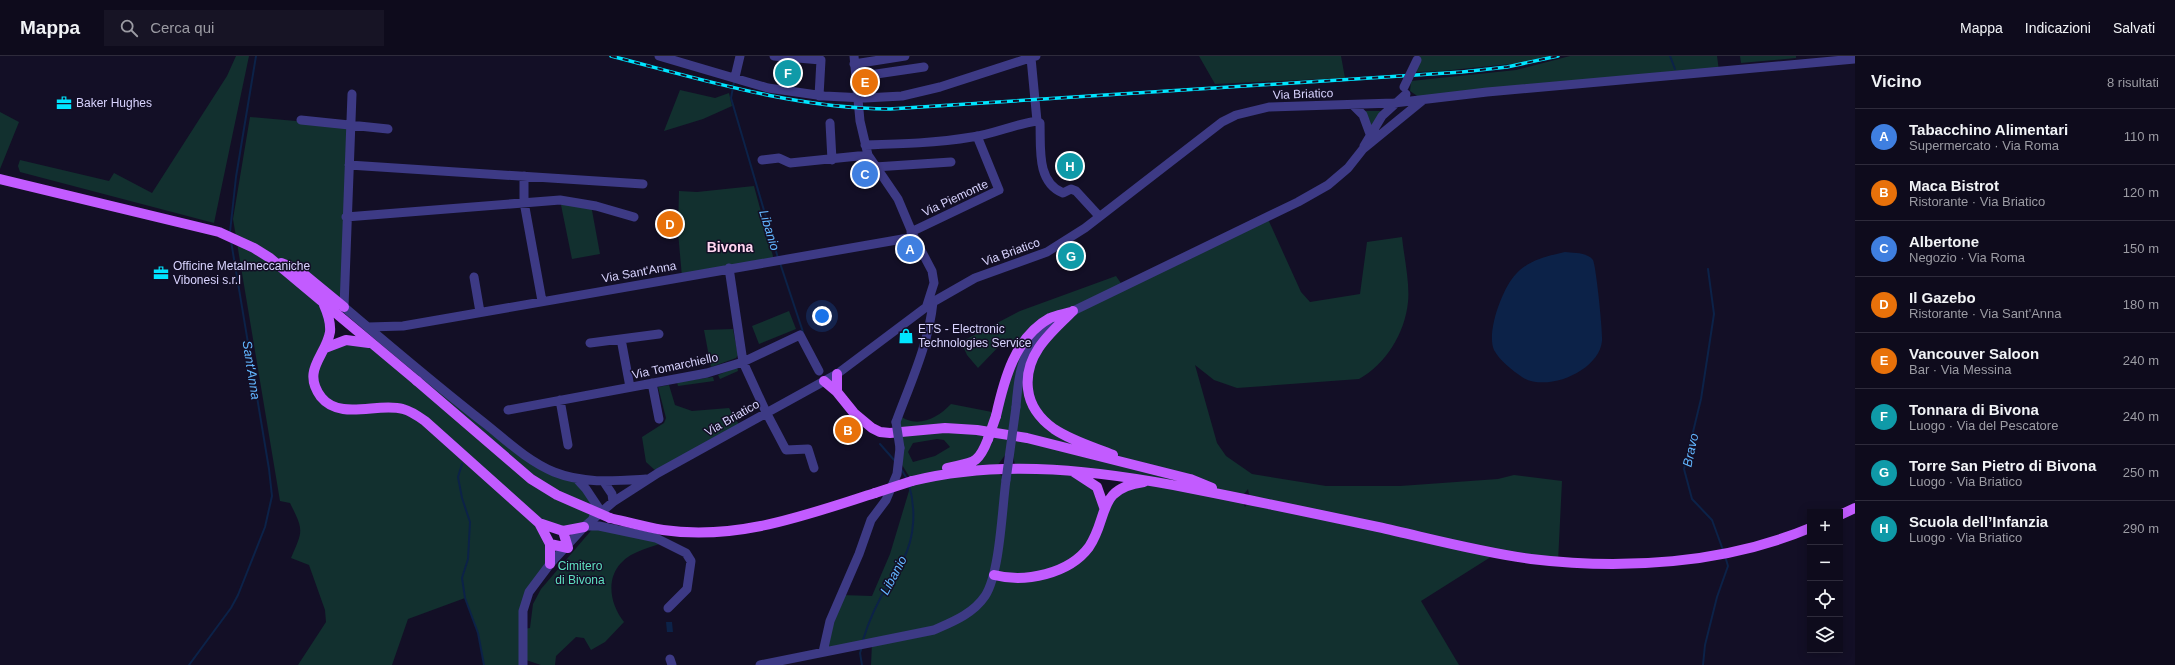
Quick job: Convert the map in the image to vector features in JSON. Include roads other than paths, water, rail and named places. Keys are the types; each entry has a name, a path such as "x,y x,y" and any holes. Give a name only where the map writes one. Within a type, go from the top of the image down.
{"main road":[{"path":"0,179 224,234 254,248 270,258 531,478 557,496 610,518 664,530 709,532 748,530 785,522 912,481 933,476 994,470 1071,470 1103,473 1154,481 1497,553 1558,562 1624,564 1677,561 1724,553 1793,535 1807,529"},
{"path":"270,258 299,270 344,307"},
{"path":"324,303 330,318 330,332 325,348 315,364 313,378 322,398 328,403 347,409 397,408 404,409 418,416 539,523 550,544 550,564"},
{"path":"933,476 941,469 972,463 981,456 996,416 1006,375 1026,337 1051,318 1073,311"},
{"path":"1073,311 1047,336 1031,361 1028,382 1029,395 1036,413 1056,430 1138,467"},
{"path":"325,348 346,340 370,343"},
{"path":"837,374 837,392"},
{"path":"824,381 837,392 854,413 872,428 880,432 890,433 945,428 977,430 1027,438 1190,479 1230,496"},
{"path":"1071,470 1090,481 1097,488 1104,507"},
{"path":"994,575 1009,579 1037,576 1057,570 1078,559 1089,546 1098,529 1104,507 1120,489 1131,484 1154,481"},
{"path":"1843,514 1855,508"},
{"path":"539,523 563,531 588,524"},
{"path":"550,544 568,548 563,531"}],"street":[{"path":"659,56 735,77 768,88 819,96 862,98 902,96 940,87 1034,57 1037,121 1040,123 1041,165 1046,178 1058,191 1063,193 1071,189 1076,191 1099,216"},
{"path":"735,77 740,56"},
{"path":"774,56 821,60 819,96"},
{"path":"823,652 830,621 859,554 871,520 886,500 898,470 900,448 896,422 926,334 934,283 932,271 912,234 898,199 868,155 860,121 862,98 856,77 854,60 905,56"},
{"path":"1363,149 1370,134 1395,99 1405,91 1418,58"},
{"name":"Via Briatico","path":"523,665 523,611 529,592 550,564 568,548 588,524 613,502 648,479 766,412 837,374 930,304 975,278 1047,252 1085,228 1222,122 1236,115 1269,107 1381,103 1395,99 1419,100 1487,92 1855,59"},
{"path":"856,77 924,67"},
{"path":"760,665 934,630 959,620 984,597 994,575 1016,408 1018,382 1023,361 1028,349 1044,330 1073,311 1298,202 1328,185 1348,168 1363,149 1419,100 1405,91"},
{"path":"352,94 346,217 344,307 451,397 534,462 554,472 576,478 604,482 648,479"},
{"path":"1392,125 1395,99"},
{"path":"1353,104 1363,115 1370,134"},
{"path":"301,120 388,129"},
{"path":"865,145 926,143 977,136 1037,121"},
{"path":"830,123 832,160"},
{"name":"Via Piemonte","path":"912,234 999,190 977,136"},
{"path":"762,160 779,158 790,163 832,160 868,155"},
{"path":"875,167 951,162"},
{"path":"349,164 643,184"},
{"path":"524,176 524,202 542,301"},
{"path":"346,217 560,200 596,206 634,217"},
{"name":"Via Sant'Anna","path":"368,327 403,326 912,234"},
{"path":"729,268 743,362 766,412 786,450 808,449 814,468"},
{"path":"474,277 480,312"},
{"path":"590,343 659,334"},
{"name":"Via Tomarchiello","path":"508,410 707,373 743,362 800,335 819,371"},
{"path":"621,339 630,387"},
{"path":"652,383 659,419"},
{"path":"560,400 568,445"},
{"path":"576,478 593,498 598,507 588,524 656,538 686,553 691,561 687,589 668,608"},
{"path":"593,498 613,502 612,494 604,482"}],"water":[{"path":"1565,252 1584,254 1593,260 1599,300 1602,341 1599,352 1592,362 1582,370 1558,381 1532,381 1522,377 1514,371 1503,362 1494,350 1492,332 1494,321 1506,289 1511,280 1521,269 1532,262"},
{"path":"666,622 672,622 673,632 667,632"}],"waterway":[{"name":"Sant'Anna","path":"230,232 236,177 256,56"},
{"name":"Bravo","path":"1670,56 1675,69"},
{"name":"Libanio","path":"734,82 731,98 778,258"},
{"name":"Sant'Anna","path":"189,665 231,608 238,595 265,527 272,496 269,469 231,241"},
{"name":"Libanio","path":"780,263 803,332"},
{"name":"Bravo","path":"1708,269 1714,314 1701,399 1684,469 1692,499 1712,520 1723,550"},
{"name":"Libanio","path":"880,444 895,461"},
{"path":"462,464 458,477 462,498 470,522 468,559 462,578 465,598 478,633 484,665"},
{"name":"Libanio","path":"900,467 907,479"},
{"name":"Libanio","path":"863,640 875,610 886,588 902,563 910,542 913,523 913,504 909,485"},
{"name":"Bravo","path":"1703,665 1705,645 1717,597 1728,566 1725,556"},
{"name":"Libanio","path":"862,647 860,653 862,665"}],"railway":[{"path":"611,56 715,83 784,98 819,104 890,109 1462,72 1507,67 1558,56"}],"place":[{"name":"Tonnara di Bivona","path":"788,73"},
{"name":"Vancouver Saloon","path":"865,82"},
{"name":"Baker Hughes","path":"64,103"},
{"name":"Scuola dell’Infanzia","path":"1070,166"},
{"name":"Albertone","path":"865,174"},
{"name":"Il Gazebo","path":"670,224"},
{"name":"Tabacchino Alimentari","path":"910,249"},
{"name":"Torre San Pietro di Bivona","path":"1071,256"},
{"name":"Officine Metalmeccaniche Vibonesi s.r.l","path":"161,273"},
{"name":"ETS - Electronic Technologies Service","path":"906,336"},
{"name":"Maca Bistrot","path":"848,430"}],"district":[{"name":"Bivona","path":"730,247"}],"park label":[{"name":"Cimitero di Bivona","path":"580,573"}]}
